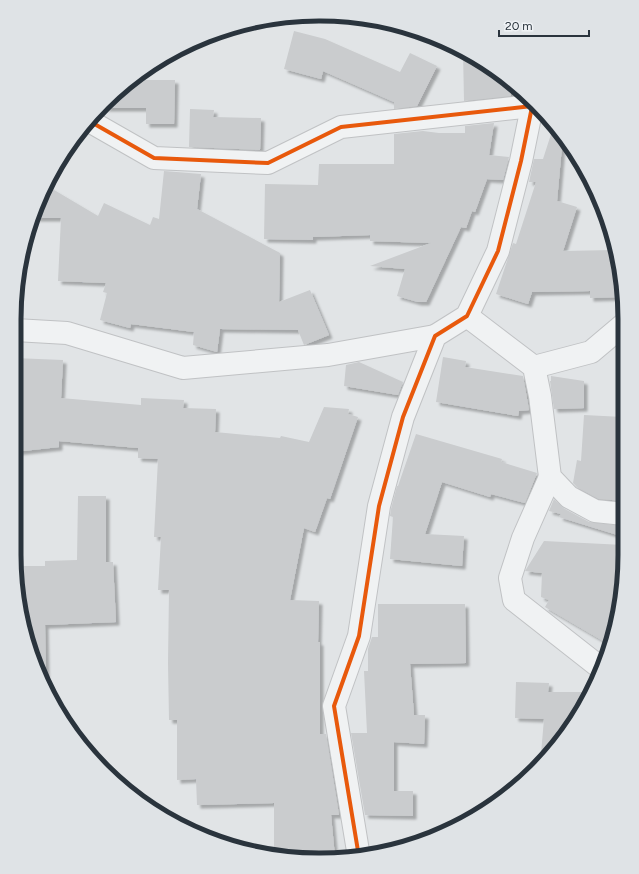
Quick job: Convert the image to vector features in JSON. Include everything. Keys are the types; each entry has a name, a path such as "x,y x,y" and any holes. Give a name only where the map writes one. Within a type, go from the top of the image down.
{"street":[{"path":"94,124 154,158 268,163 341,127 527,105"},
{"path":"21,330 67,333 183,368 328,355 435,336 467,316 498,252 521,161 532,109"},
{"path":"467,316 534,367 540,396 550,477 523,538 510,578 514,600 597,665"},
{"path":"534,367 591,352 618,329"},
{"path":"358,850 334,706 359,636 379,506 402,416 435,336"},
{"path":"550,477 569,497 595,511 618,513"}],"building":[{"path":"294,31 325,39 400,72 410,53 437,66 417,106 394,109 394,102 323,71 321,79 284,69"},
{"path":"463,58 485,71 511,91 511,96 464,101"},
{"path":"142,80 175,80 174,124 146,124 146,108 108,108"},
{"path":"190,109 214,110 213,117 261,118 260,150 189,147"},
{"path":"494,123 489,155 509,157 503,180 487,179 475,212 472,211 466,228 461,227 426,302 418,302 397,296 405,269 370,266 431,243 370,241 370,235 313,237 313,240 264,239 265,184 318,185 319,164 394,164 394,134 423,131 439,133 465,133 465,126"},
{"path":"552,132 562,146 557,201 577,207 563,251 610,250 617,297 590,298 590,291 532,292 528,304 496,294 513,243 516,244 536,182 529,182 534,159 543,159"},
{"path":"164,171 201,174 197,209 280,253 279,302 310,290 329,335 304,345 298,330 220,329 217,352 193,345 194,332 131,324 130,328 100,320 107,293 103,292 106,283 58,281 61,218 39,218 51,188 98,216 104,203 150,225 153,217 159,219"},
{"path":"443,357 466,361 465,367 523,376 529,410 519,411 518,416 436,402"},
{"path":"21,358 63,360 61,398 141,405 141,398 184,400 183,408 216,409 215,432 280,438 281,436 309,442 324,407 349,409 348,414 358,417 330,499 327,498 315,532 304,528 290,600 319,601 318,642 320,642 320,734 326,734 339,815 331,815 335,852 300,852 274,849 274,803 197,805 196,779 177,780 177,720 169,720 169,590 158,590 161,537 154,537 158,459 138,458 138,448 59,441 59,447 21,451"},
{"path":"359,362 403,382 398,395 344,386 346,365"},
{"path":"551,376 584,381 584,408 554,409 550,381"},
{"path":"584,415 618,417 618,501 599,499 577,487 573,483 577,460 581,461"},
{"path":"416,434 502,459 501,462 537,473 525,503 491,494 490,497 442,482 425,534 464,536 462,566 390,559 393,517 390,516 391,509 397,486"},
{"path":"78,496 106,496 106,562 113,562 116,622 45,625 46,673 31,632 24,593 22,566 45,566 45,561 77,560"},
{"path":"554,499 563,508 589,522 618,525 618,535 559,517 561,514 549,511"},
{"path":"544,541 618,545 615,593 605,642 545,607 549,600 541,597 542,573 525,571"},
{"path":"378,604 465,604 466,663 410,664 414,715 425,715 424,744 394,742 394,791 413,791 413,816 365,815 351,733 367,733 364,671 368,671 368,649 372,637 378,637"},
{"path":"516,682 549,683 548,692 584,692 568,720 541,755 544,719 515,718"}],"cycle path":[{"path":"94,124 154,158 268,163 341,127 529,106"},
{"path":"358,850 334,706 359,636 379,506 403,417 435,336 467,316 498,251 521,161 532,109"}]}
